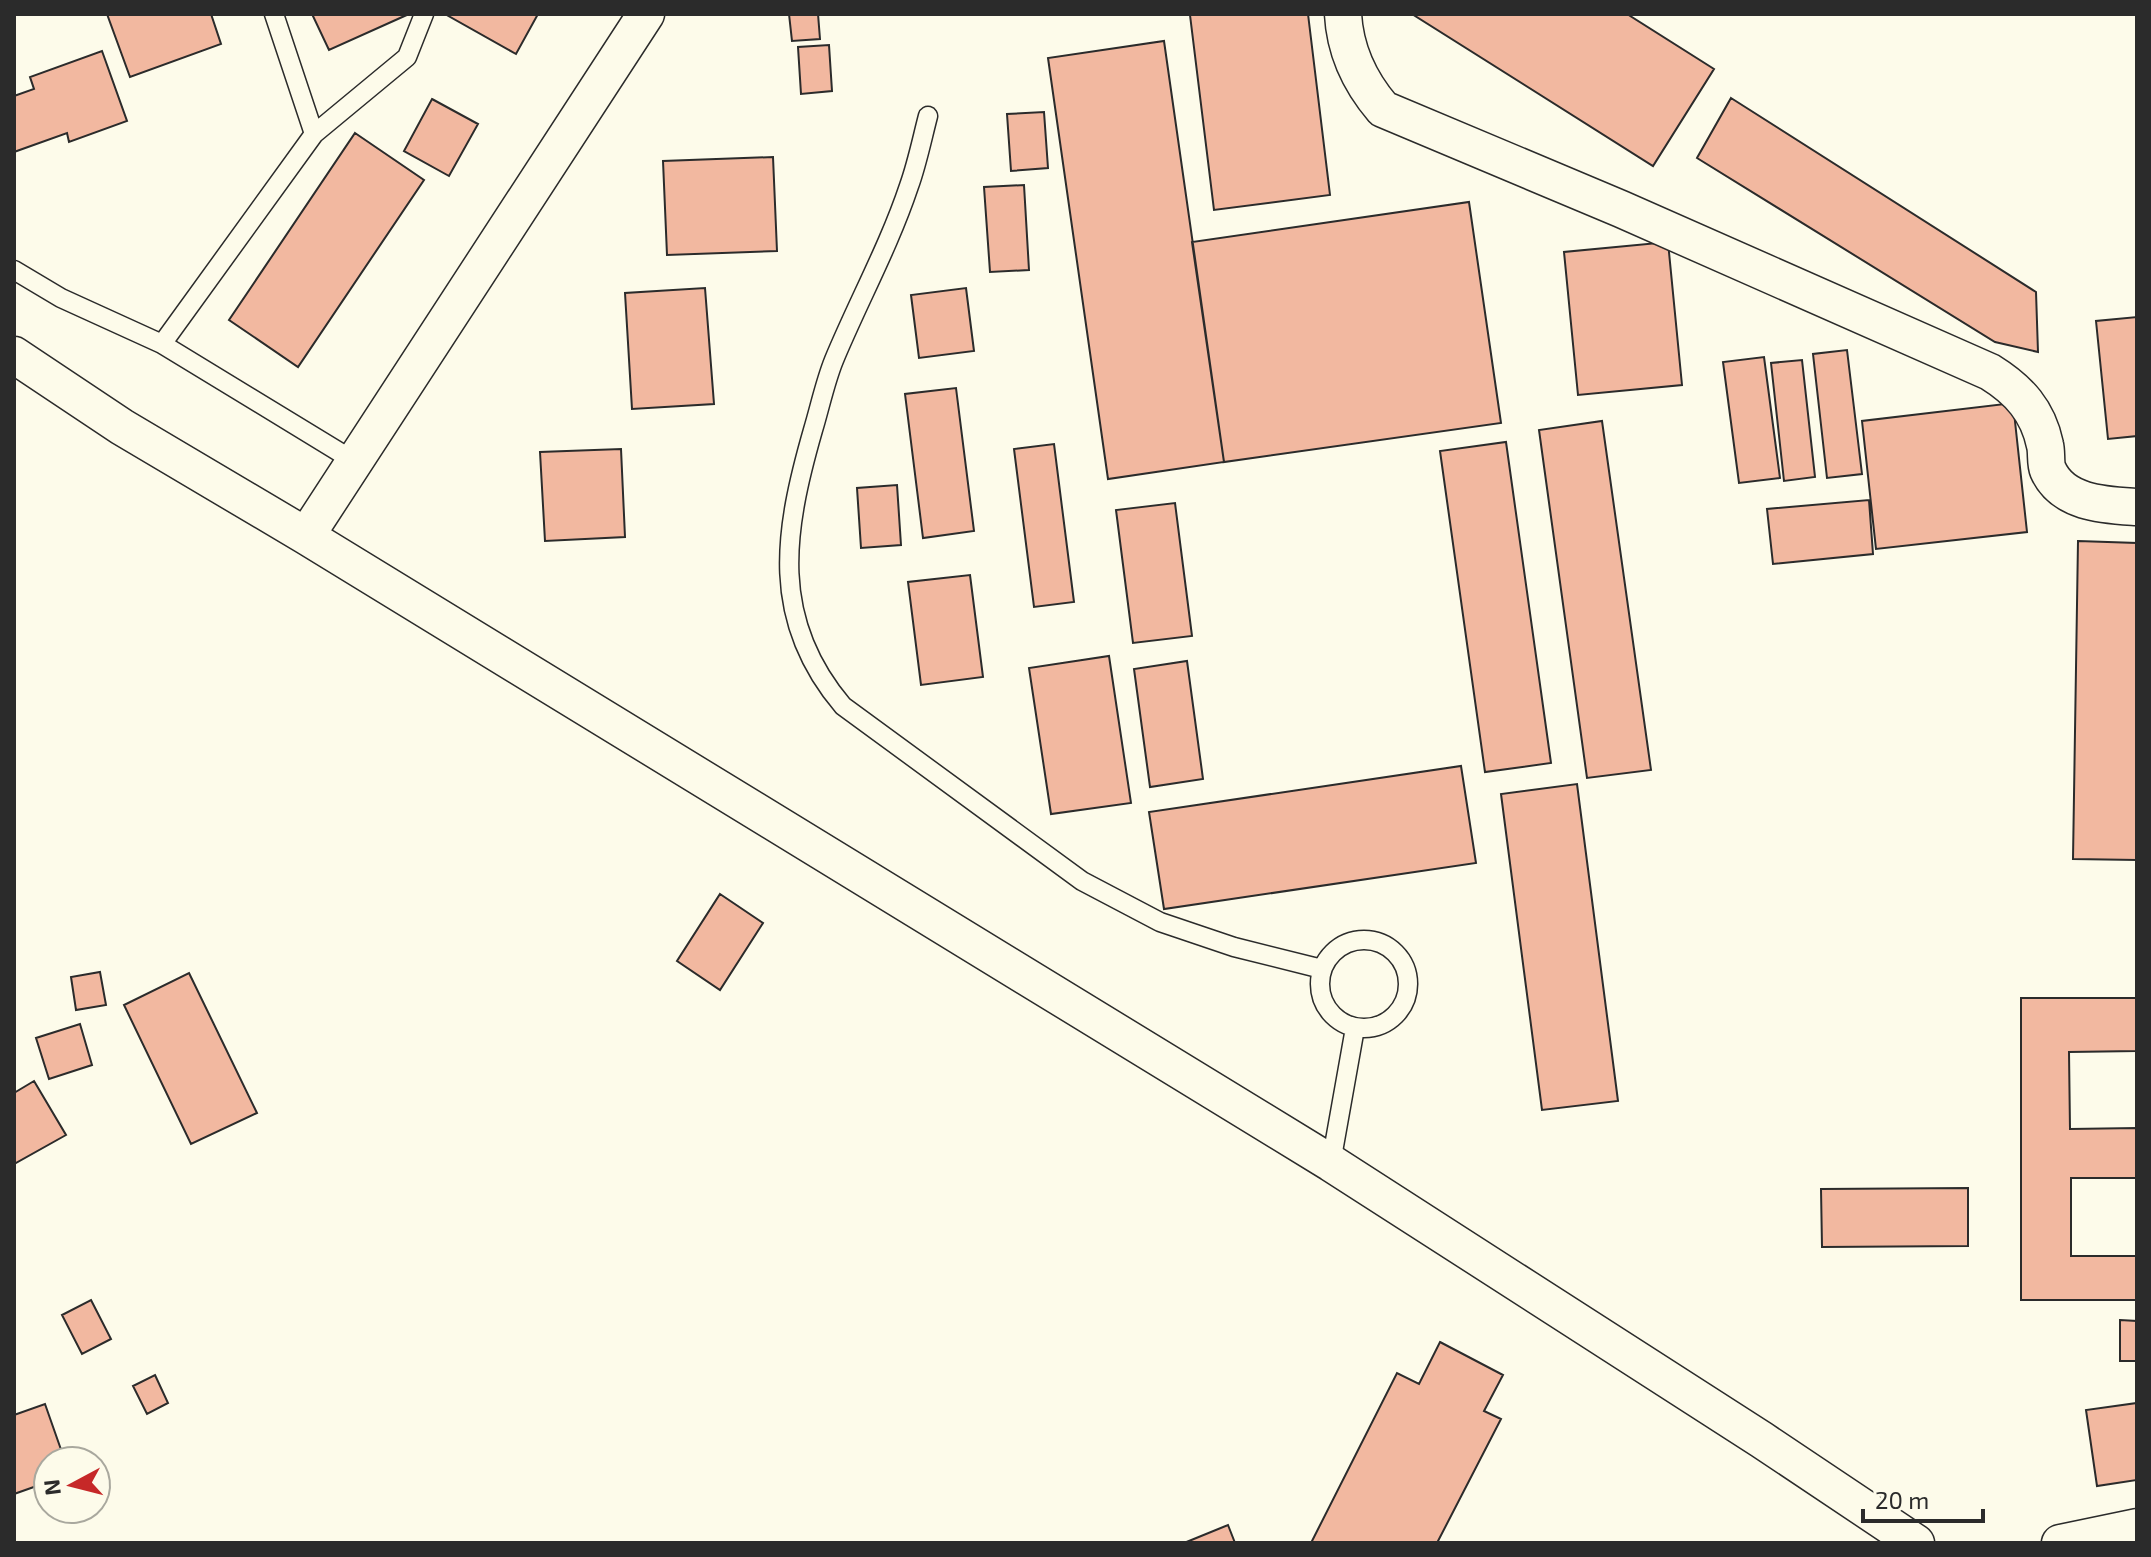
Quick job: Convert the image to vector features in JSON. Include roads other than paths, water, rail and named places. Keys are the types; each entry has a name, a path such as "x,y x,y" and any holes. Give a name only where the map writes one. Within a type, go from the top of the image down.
{"street":[{"path":"306,536 646,14"},
{"path":"1343,14 1344,30 1359,76 1383,109 1621,209 1990,372 2026,400 2035,415 2046,450 2047,468 2055,480 2078,498 2091,503 2137,507"},
{"path":"14,355 122,427 306,536 1331,1163 1762,1440 1916,1543"},
{"path":"2060,1543 2137,1527"}],"lane":[{"path":"274,14 314,134"},
{"path":"162,344 314,134 407,57 424,14"},
{"path":"928,116 909,187 833,364 807,452 792,518 791,601 807,655 825,686 843,706 1082,881 1160,922 1234,947 1322,969"},
{"path":"14,270 61,298 162,344 354,461"},
{"path":"1357,940 1373,941 1388,947 1400,958 1407,971 1405,1002 1397,1015 1384,1025 1370,1029 1341,1023 1329,1013 1322,999 1322,969 1330,955 1343,945 1357,940"},
{"path":"1331,1163 1355,1028"}]}
